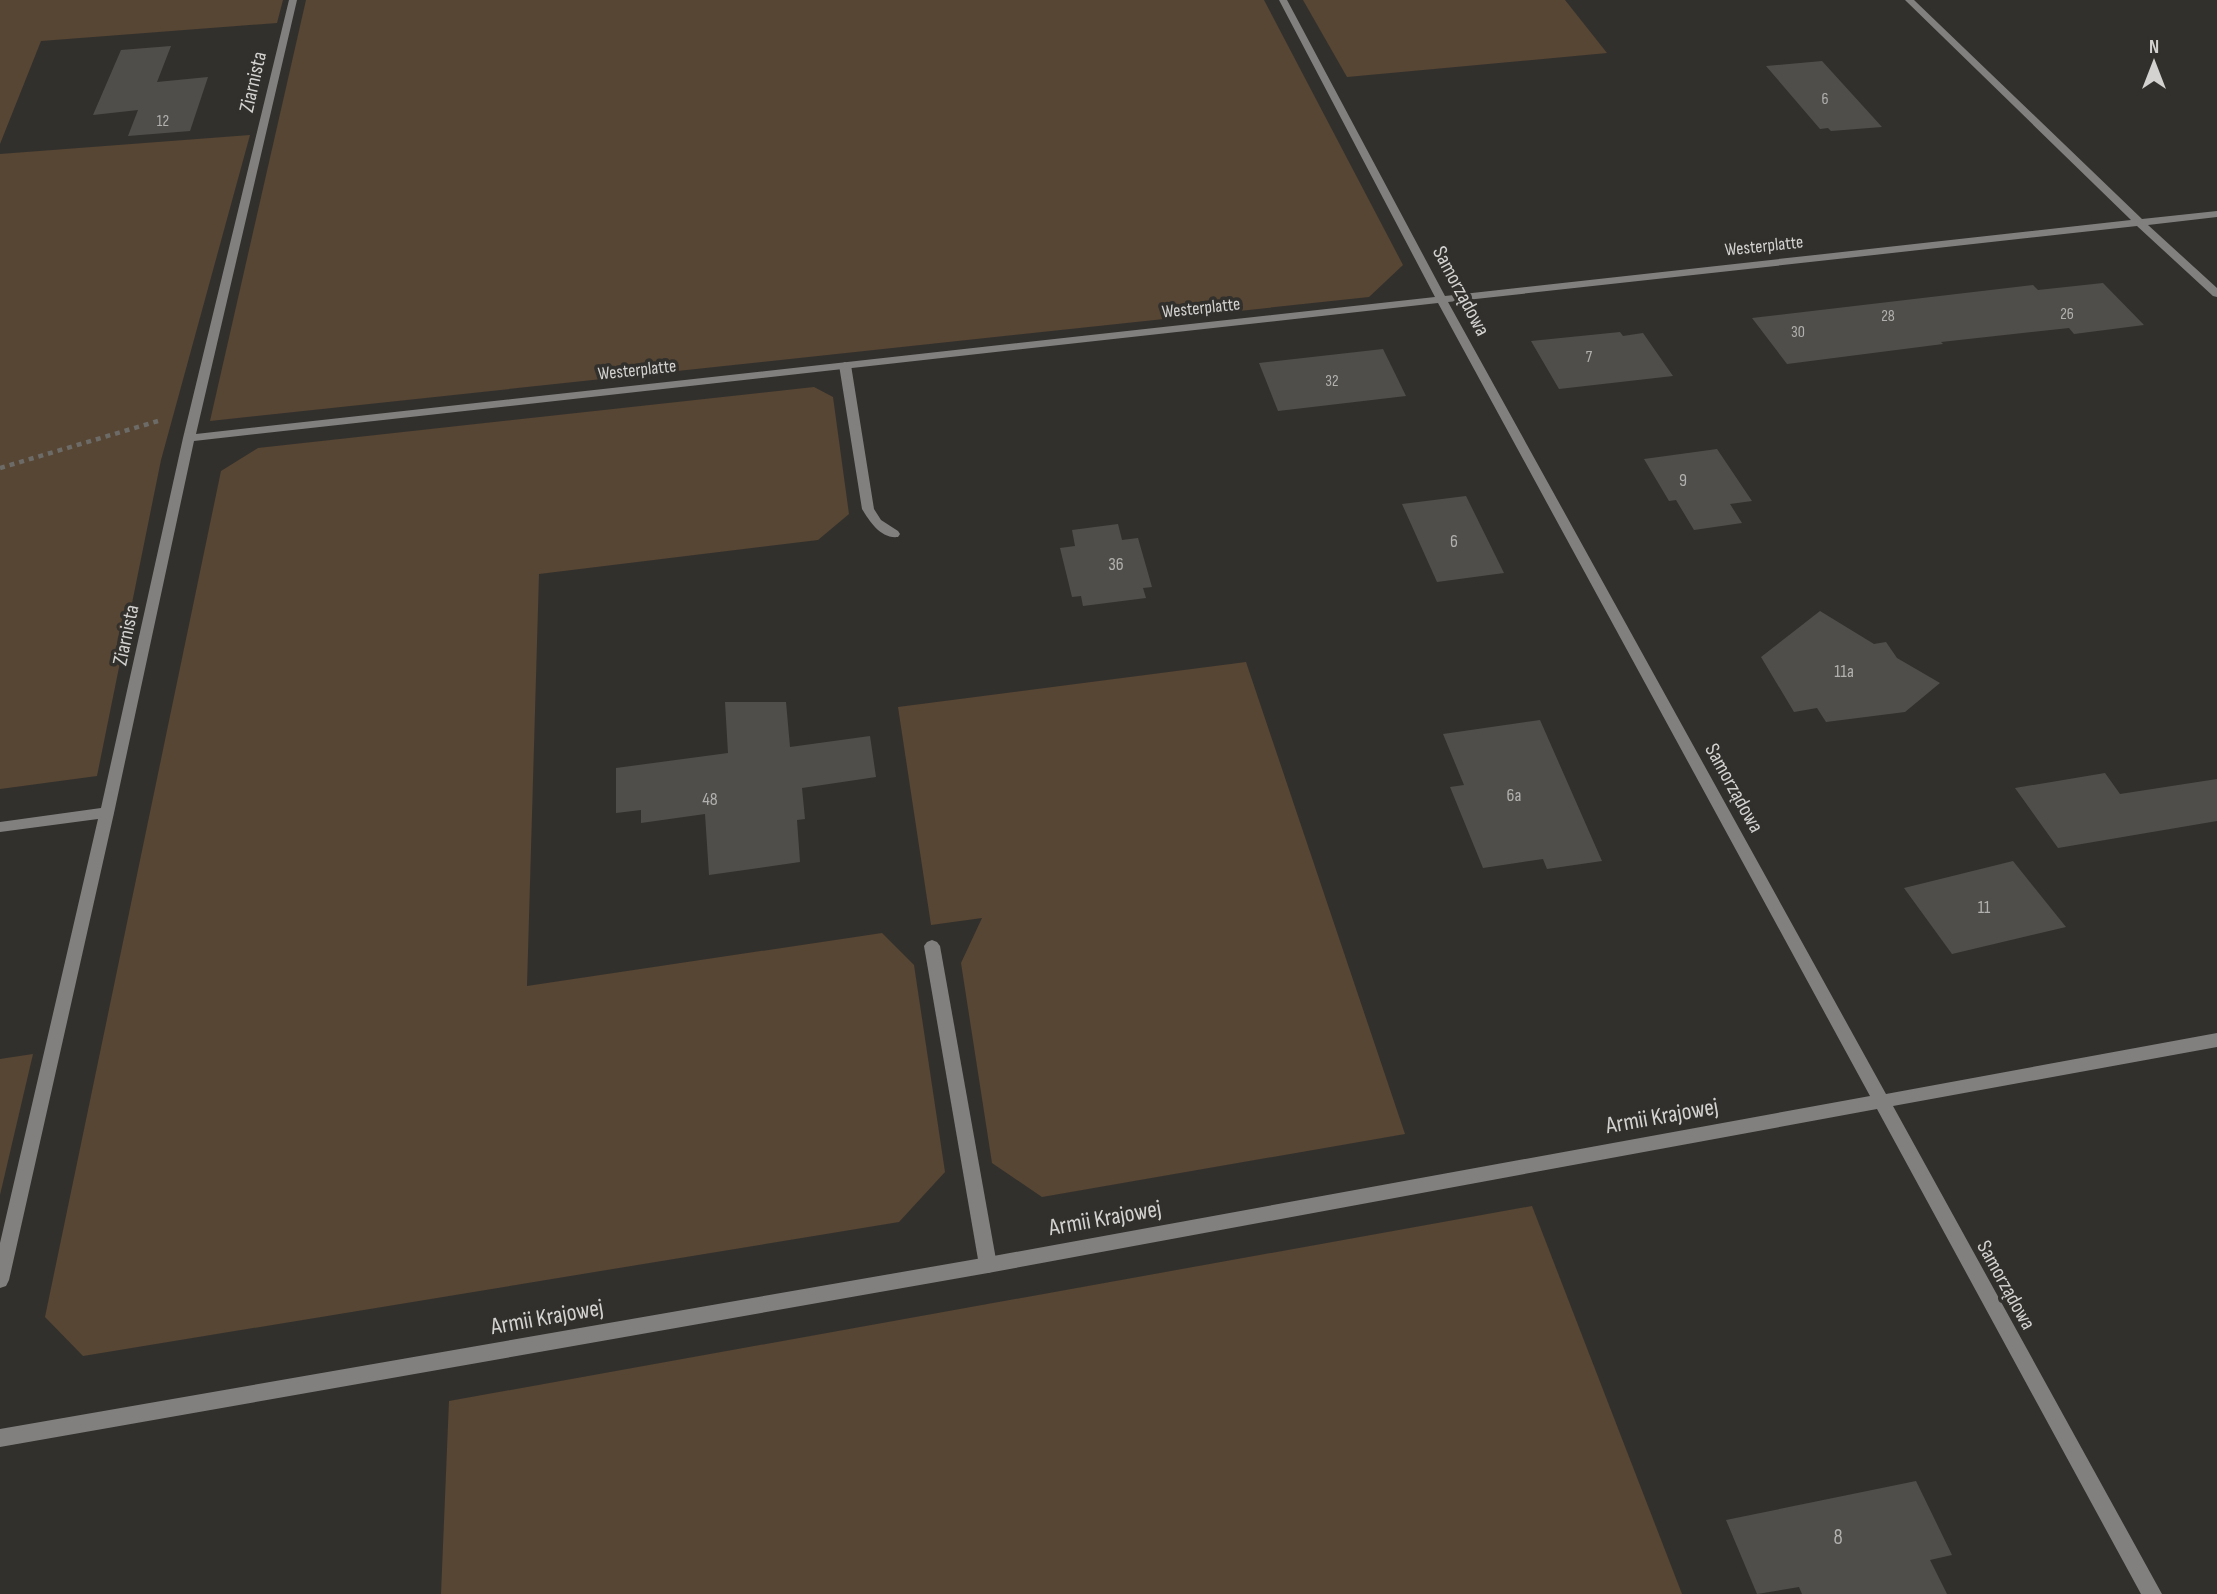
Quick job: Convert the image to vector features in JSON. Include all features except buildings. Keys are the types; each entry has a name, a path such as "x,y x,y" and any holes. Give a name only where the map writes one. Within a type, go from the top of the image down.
{"street":[{"name":"Ziarnista","path":"0,1280 107,813 188,438 293,0"},
{"name":"Samorządowa","path":"1283,0 1441,299 2152,1594"},
{"path":"1909,0 2217,294"},
{"name":"Westerplatte","path":"188,438 2217,214"},
{"path":"845,365 868,509 877,523 894,534"},
{"path":"0,827 107,813"},
{"path":"932,946 988,1265"},
{"name":"Armii Krajowej","path":"0,1438 988,1265 2217,1040"}],"path":[{"path":"0,468 170,418 188,438"}],"shaded area":[{"path":"0,0 283,0 277,23 41,41 0,144"},
{"path":"306,0 1264,0 1403,265 1369,297 210,421"},
{"path":"1303,0 1565,0 1607,53 1347,77"},
{"path":"250,135 161,460 97,776 0,789 0,154"},
{"path":"814,387 833,397 849,514 818,540 539,574 527,986 882,933 914,965 945,1172 899,1222 83,1356 45,1317 221,471 258,448"},
{"path":"1246,662 1405,1134 1042,1197 992,1163 961,963 982,918 931,925 898,707"},
{"path":"33,1054 0,1195 0,1059"},
{"path":"1532,1206 1682,1594 441,1594 449,1401"}]}
